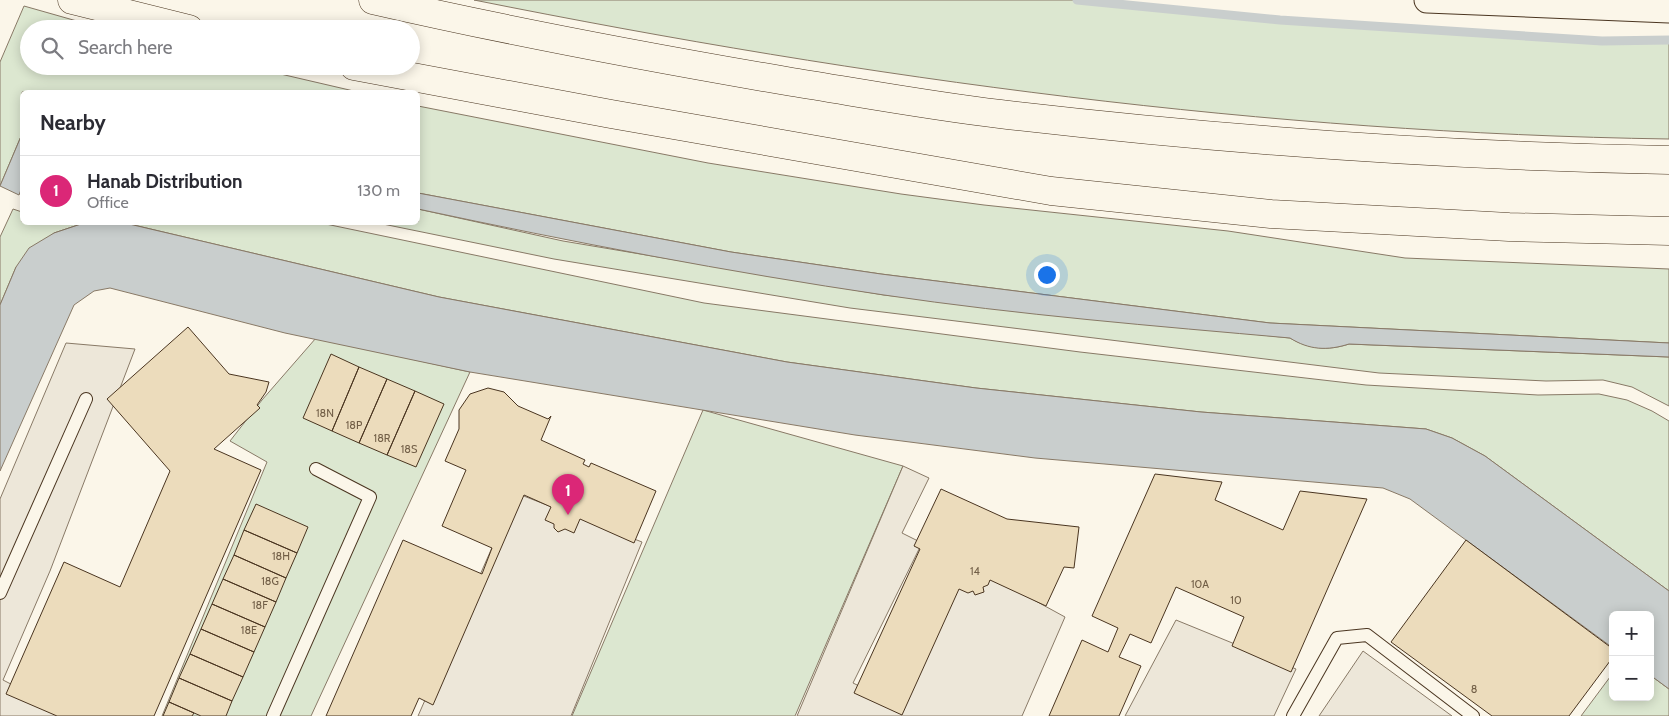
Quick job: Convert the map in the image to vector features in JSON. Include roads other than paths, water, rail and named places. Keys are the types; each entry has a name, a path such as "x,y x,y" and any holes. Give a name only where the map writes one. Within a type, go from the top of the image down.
{"highway":[{"path":"72,0 153,20"},
{"path":"373,0 464,21 605,49 998,114 1178,133 1334,145 1527,158 1669,160"},
{"path":"402,75 621,116 1051,191 1271,214 1509,227 1669,231"}],"street":[{"path":"1426,0 1669,10"}],"lane":[{"path":"0,593 86,399"},
{"path":"273,716 370,497 316,469"},
{"path":"1293,716 1337,638 1367,635 1473,716"}],"waterway":[{"path":"1077,0 1280,20 1602,41 1669,40"}],"place":[{"name":"Hanab Distribution","path":"568,515"}]}
